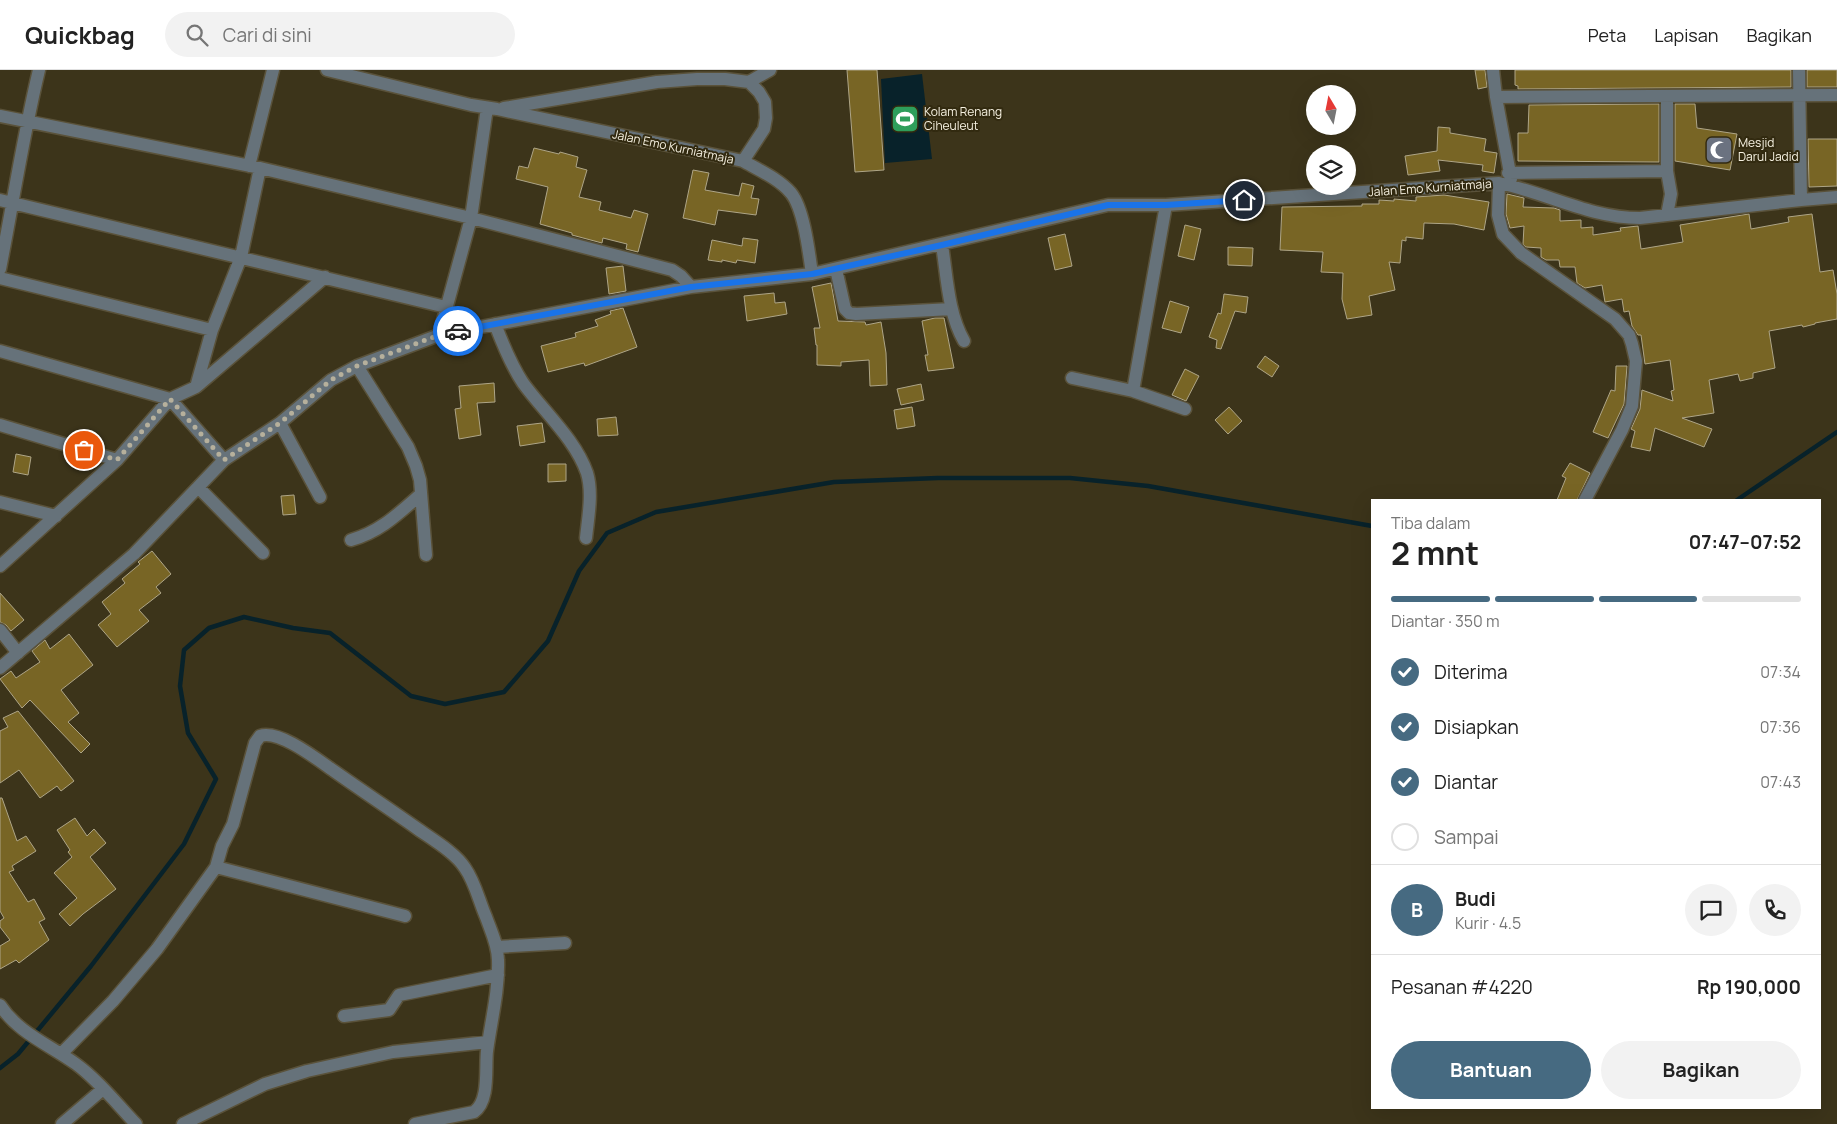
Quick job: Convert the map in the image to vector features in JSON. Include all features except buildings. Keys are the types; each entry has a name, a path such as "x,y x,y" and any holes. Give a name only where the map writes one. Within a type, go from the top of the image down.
{"street":[{"path":"0,269 14,202 27,122 39,70"},
{"path":"196,387 212,330 241,257 254,167 273,70"},
{"name":"Jalan Emo Kurniatmaja","path":"327,70 492,109 743,161 763,172 791,194 800,211 812,274 1108,205 1166,205 1499,183 1591,212 1621,218 1653,218 1837,197"},
{"path":"439,335 471,218 492,109 648,84 681,75 749,82 770,70"},
{"path":"1493,70 1508,173 1513,186"},
{"path":"1799,70 1801,200"},
{"path":"743,161 764,129 766,118 765,102 759,92 749,82"},
{"path":"1496,97 1837,95"},
{"path":"1667,96 1667,171 1671,194 1667,215"},
{"path":"0,116 254,167 471,218 672,270 681,276 691,287"},
{"path":"1508,173 1667,171"},
{"path":"1499,183 1498,215 1503,234 1521,253 1615,319 1630,335 1636,361 1632,406 1622,430 1586,499"},
{"path":"0,200 446,307"},
{"path":"1133,391 1166,205"},
{"path":"942,245 952,308 958,330 964,341"},
{"path":"836,269 845,309 849,313 952,308"},
{"path":"0,668 134,554 224,460 280,423 331,380 357,366 439,335 691,287 812,274"},
{"path":"0,566 117,460 170,399 196,387 325,277"},
{"path":"0,278 212,330"},
{"path":"495,324 518,375 569,441 587,474 589,488 586,538"},
{"path":"0,351 170,399 224,460"},
{"path":"357,366 408,448 418,473 426,554"},
{"path":"1072,378 1133,391 1184,409"},
{"path":"280,423 320,497"},
{"path":"0,425 117,460"},
{"path":"198,487 263,553"},
{"path":"350,540 367,536 385,525 421,494"},
{"path":"0,502 56,516"},
{"path":"0,630 18,653"},
{"path":"61,1054 112,1002 157,949 216,867 222,846 233,824 255,743 260,736 270,735 294,745 316,758 430,837 456,858 466,870 475,888 497,947 498,975 488,1042 485,1096 478,1109 471,1113 415,1124"},
{"path":"216,867 405,916"},
{"path":"497,947 565,943"},
{"path":"344,1016 390,1009 399,995 498,975"},
{"path":"0,1005 8,1017 43,1044 77,1065 136,1124"},
{"path":"183,1124 265,1084 307,1071 393,1052 488,1042"},
{"path":"62,1124 103,1089"}],"water":[{"name":"Kolam Renang Ciheuleut","path":"922,74 932,159 885,163 881,79"}],"waterway":[{"path":"1738,499 1837,432"},
{"path":"0,1068 18,1054 91,966 184,844 216,779 188,733 180,686 184,650 209,628 244,617 293,628 330,633 411,696 445,704 504,692 548,641 579,571 607,533 656,512 834,482 938,478 1070,478 1148,486 1371,526"}],"way so far":[{"path":"84,450 117,460 170,399 224,460 280,423 331,380 357,366 439,335 458,331"}],"place":[{"name":"Kolam Renang Ciheuleut","path":"905,119"},
{"name":"Mesjid Darul Jadid","path":"1719,150"}],"route":[{"path":"458,331 691,287 812,274 1108,205 1166,205 1244,200"}]}
